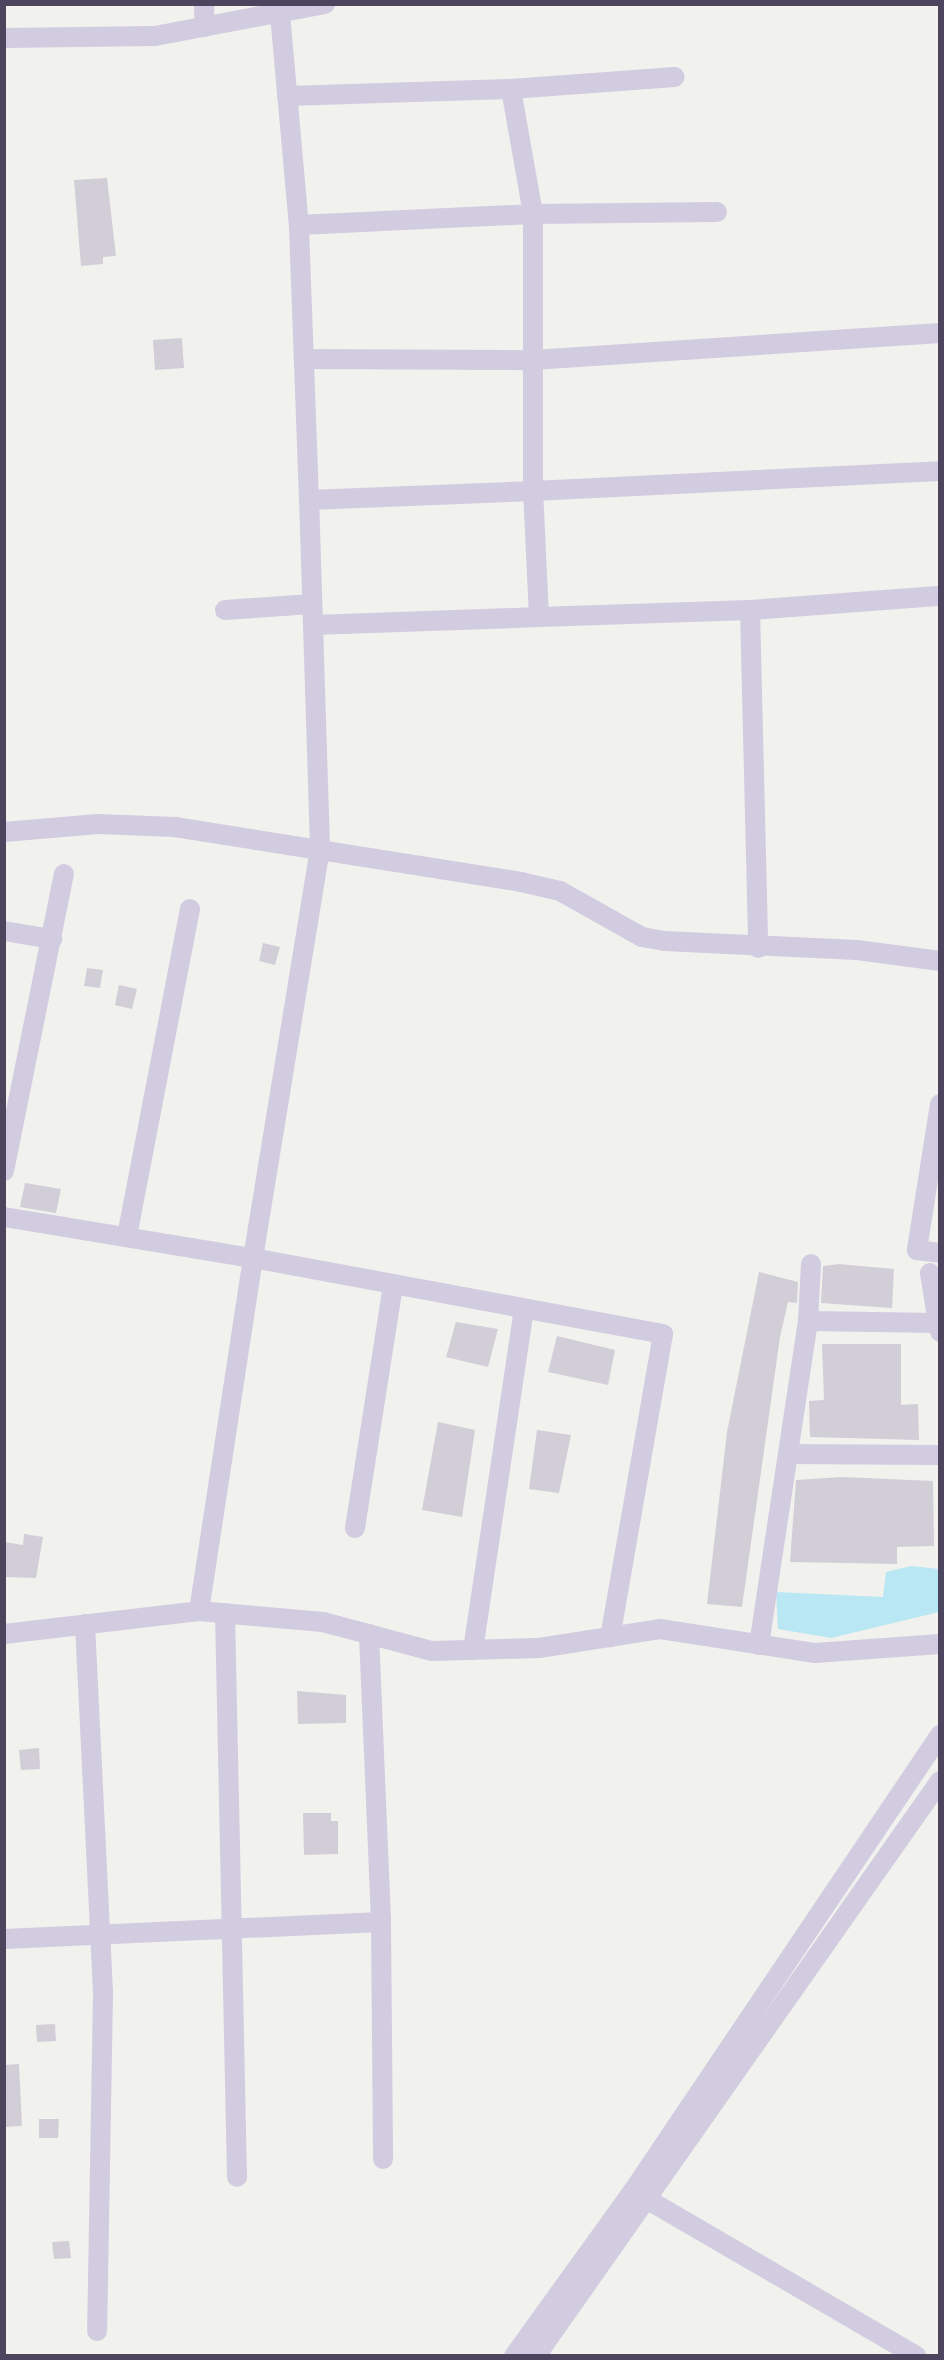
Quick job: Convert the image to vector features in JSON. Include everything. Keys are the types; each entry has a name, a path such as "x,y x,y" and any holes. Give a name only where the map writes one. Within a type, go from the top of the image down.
{"street":[{"path":"204,4 205,27"},
{"path":"4,38 155,36 325,4"},
{"path":"200,1611 253,1258 320,847 299,225 280,14"},
{"path":"287,96 512,89 675,77"},
{"path":"512,89 533,214 533,491 539,617"},
{"path":"299,225 533,214 717,213"},
{"path":"304,359 533,360 939,333"},
{"path":"309,500 939,471"},
{"path":"313,626 750,610 937,596"},
{"path":"225,610 312,604"},
{"path":"750,610 758,948"},
{"path":"4,832 98,824 175,827 320,847 560,891 642,937 758,948 857,950 939,961"},
{"path":"4,1172 64,874"},
{"path":"127,1236 190,909"},
{"path":"4,931 52,939"},
{"path":"939,1104 917,1250 939,1253"},
{"path":"4,1217 253,1258 663,1334 610,1637"},
{"path":"759,1646 808,1321 811,1264"},
{"path":"808,1321 939,1327 930,1273"},
{"path":"355,1528 393,1284"},
{"path":"472,1650 524,1309"},
{"path":"788,1455 939,1455"},
{"path":"4,1634 200,1611 323,1623 432,1651 539,1648 660,1629 815,1653 939,1644"},
{"path":"225,1613 236,1927 237,2177"},
{"path":"86,1624 100,1935 97,2331"},
{"path":"369,1634 381,1922 383,2159"},
{"path":"536,2355 939,1735"},
{"path":"514,2355 641,2195 939,1781"},
{"path":"4,1939 381,1922"},
{"path":"641,2195 916,2355"}],"shaded area":[{"path":"911,1566 939,1569 939,1612 831,1638 778,1629 776,1592 883,1597 886,1572"}],"building":[{"path":"107,178 116,256 103,257 103,264 81,266 74,180"},
{"path":"182,338 184,368 155,370 153,340"},
{"path":"263,943 280,947 275,965 259,961"},
{"path":"87,968 103,970 100,988 84,986"},
{"path":"119,985 137,989 132,1009 115,1005"},
{"path":"25,1183 61,1189 56,1213 20,1207"},
{"path":"839,1264 894,1269 892,1308 821,1303 823,1266"},
{"path":"759,1272 798,1282 797,1303 788,1302 780,1337 742,1607 707,1604 727,1432"},
{"path":"456,1322 498,1329 488,1367 446,1357"},
{"path":"557,1336 615,1350 608,1385 548,1372"},
{"path":"822,1344 901,1344 901,1405 918,1404 919,1440 810,1437 809,1401 824,1400"},
{"path":"438,1422 475,1430 462,1517 422,1510"},
{"path":"537,1430 571,1435 559,1493 529,1489"},
{"path":"842,1477 933,1481 934,1546 897,1547 897,1564 790,1562 796,1480"},
{"path":"24,1534 43,1537 36,1578 4,1577 4,1542 23,1545"},
{"path":"297,1691 346,1695 346,1723 298,1724"},
{"path":"39,1748 40,1769 21,1770 19,1750"},
{"path":"303,1813 331,1813 331,1821 338,1821 338,1854 304,1855"},
{"path":"55,2024 56,2041 37,2042 36,2025"},
{"path":"19,2064 22,2126 4,2127 4,2065"},
{"path":"39,2119 59,2119 58,2138 39,2138"},
{"path":"69,2241 71,2258 54,2259 52,2242"}]}
